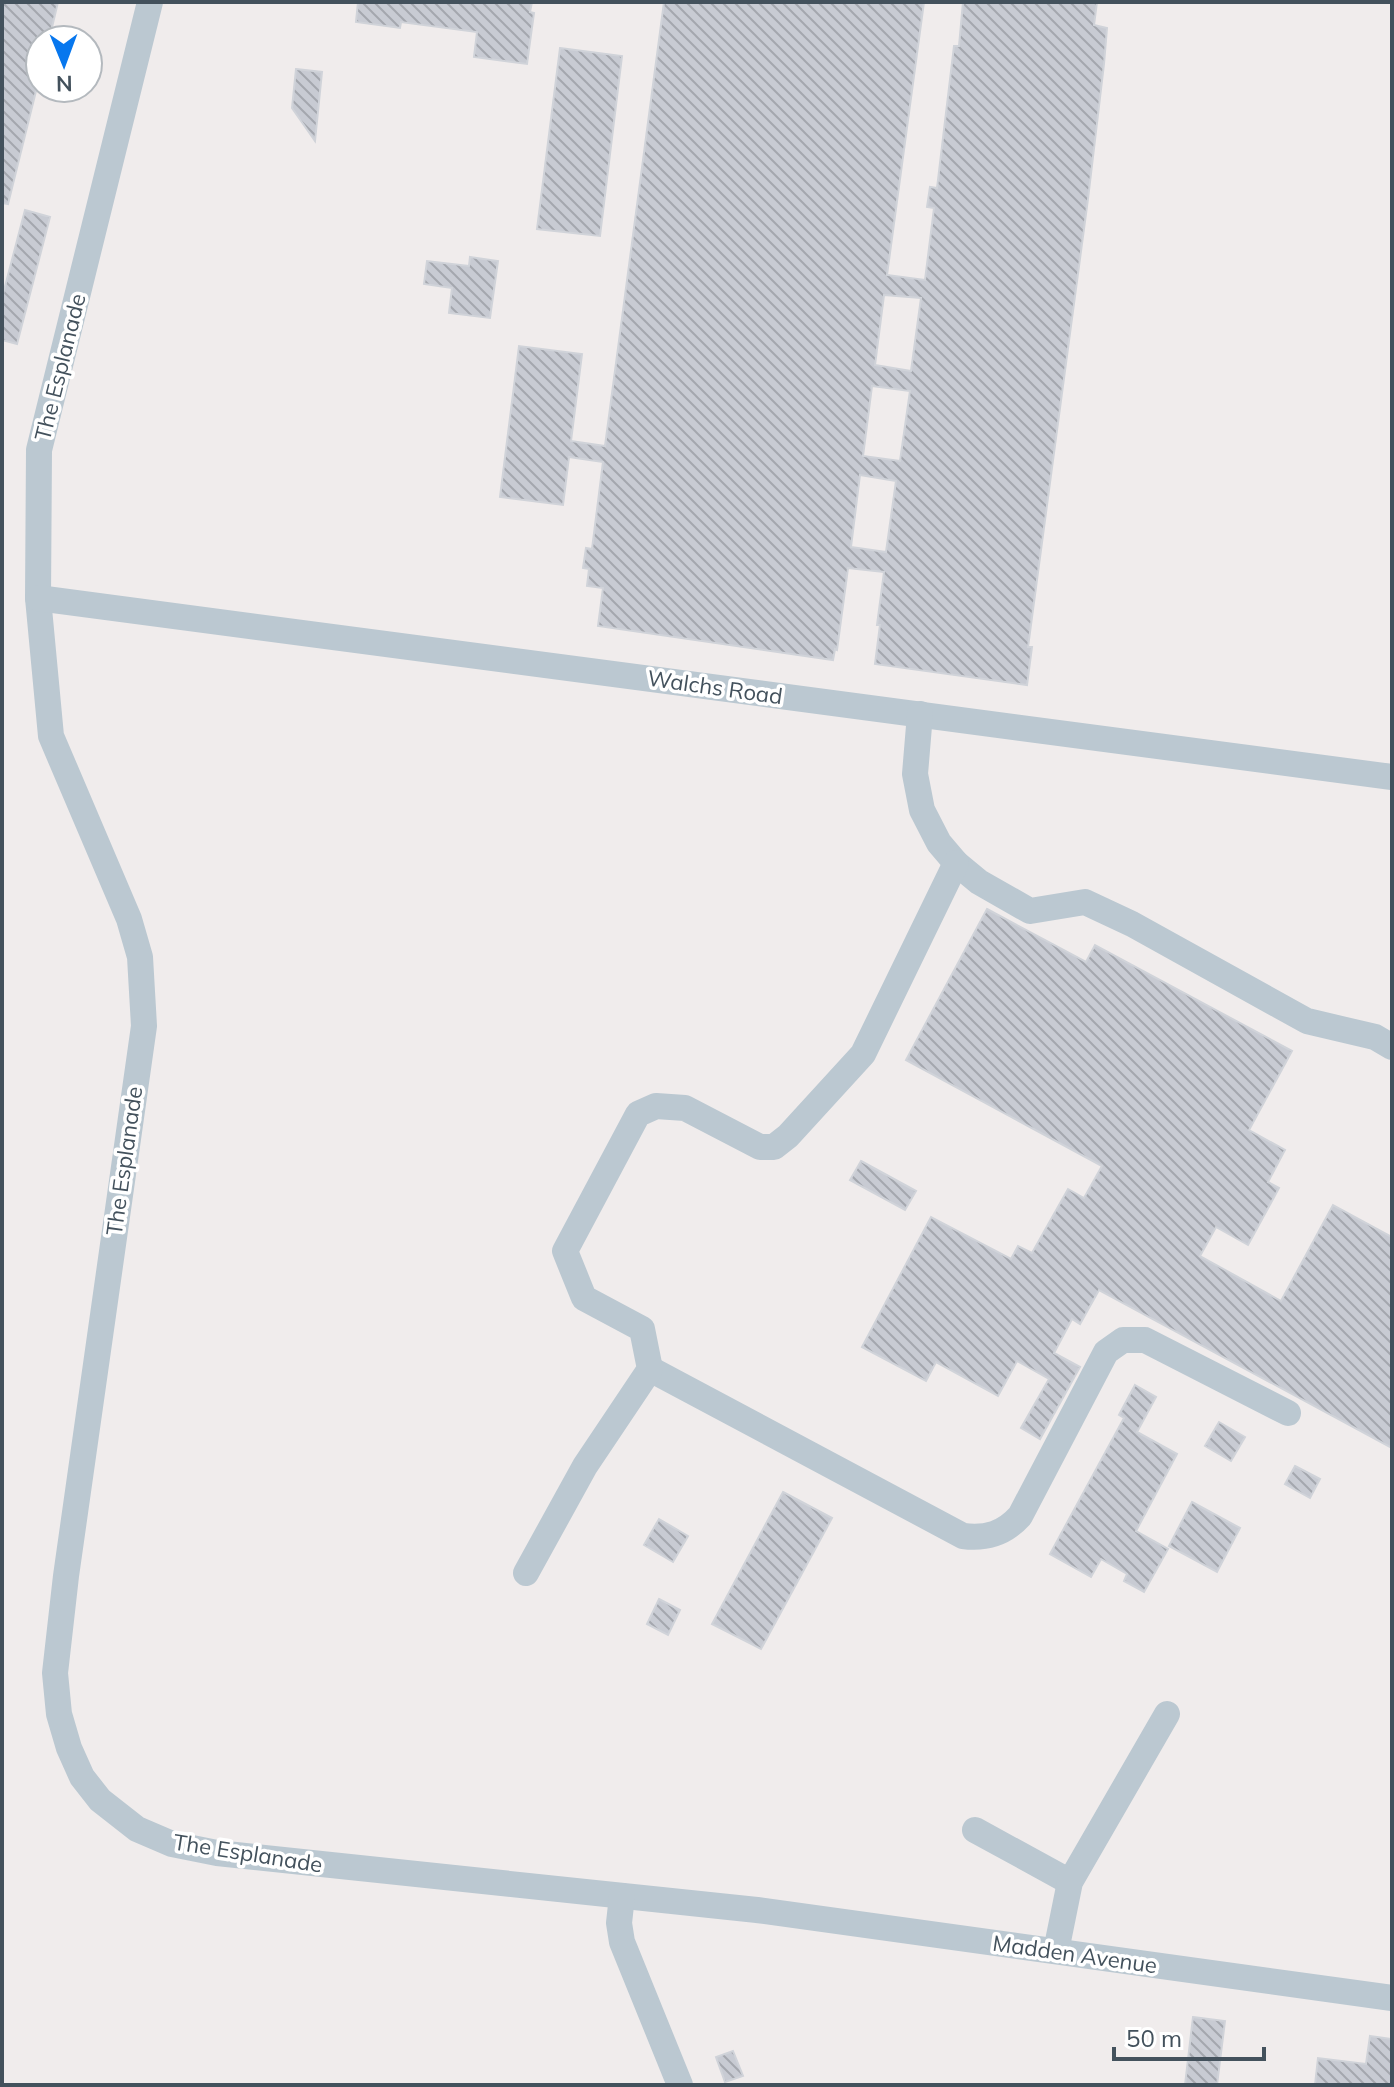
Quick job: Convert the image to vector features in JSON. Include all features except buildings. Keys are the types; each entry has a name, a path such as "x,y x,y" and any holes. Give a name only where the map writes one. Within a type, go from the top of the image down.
{"street":[{"name":"The Esplanade","path":"150,2 39,450 38,598 51,736 129,919 140,957 144,1000 144,1026 55,1673 59,1714 69,1748 82,1777 100,1800 137,1829 172,1844 261,1859 757,1910"},
{"name":"Walchs Road","path":"38,598 1392,777"},
{"path":"920,714 914,756 917,793 930,827 956,863 979,882 1030,911 1085,902 1132,924 1307,1021 1375,1037 1392,1047"},
{"path":"526,1573 585,1466 650,1369 642,1329 584,1298 565,1251 638,1114 656,1106 685,1108 760,1147 774,1147 788,1136 863,1054 956,863"},
{"path":"650,1369 963,1536 973,1537 984,1537 1004,1530 1020,1516 1106,1352 1123,1340 1145,1340 1288,1413"},
{"path":"1056,1951 1070,1882 1167,1714"},
{"path":"975,1830 1070,1882"},
{"path":"622,1896 619,1923 622,1942 680,2085"},
{"name":"Madden Avenue","path":"757,1910 1392,1998"}]}
